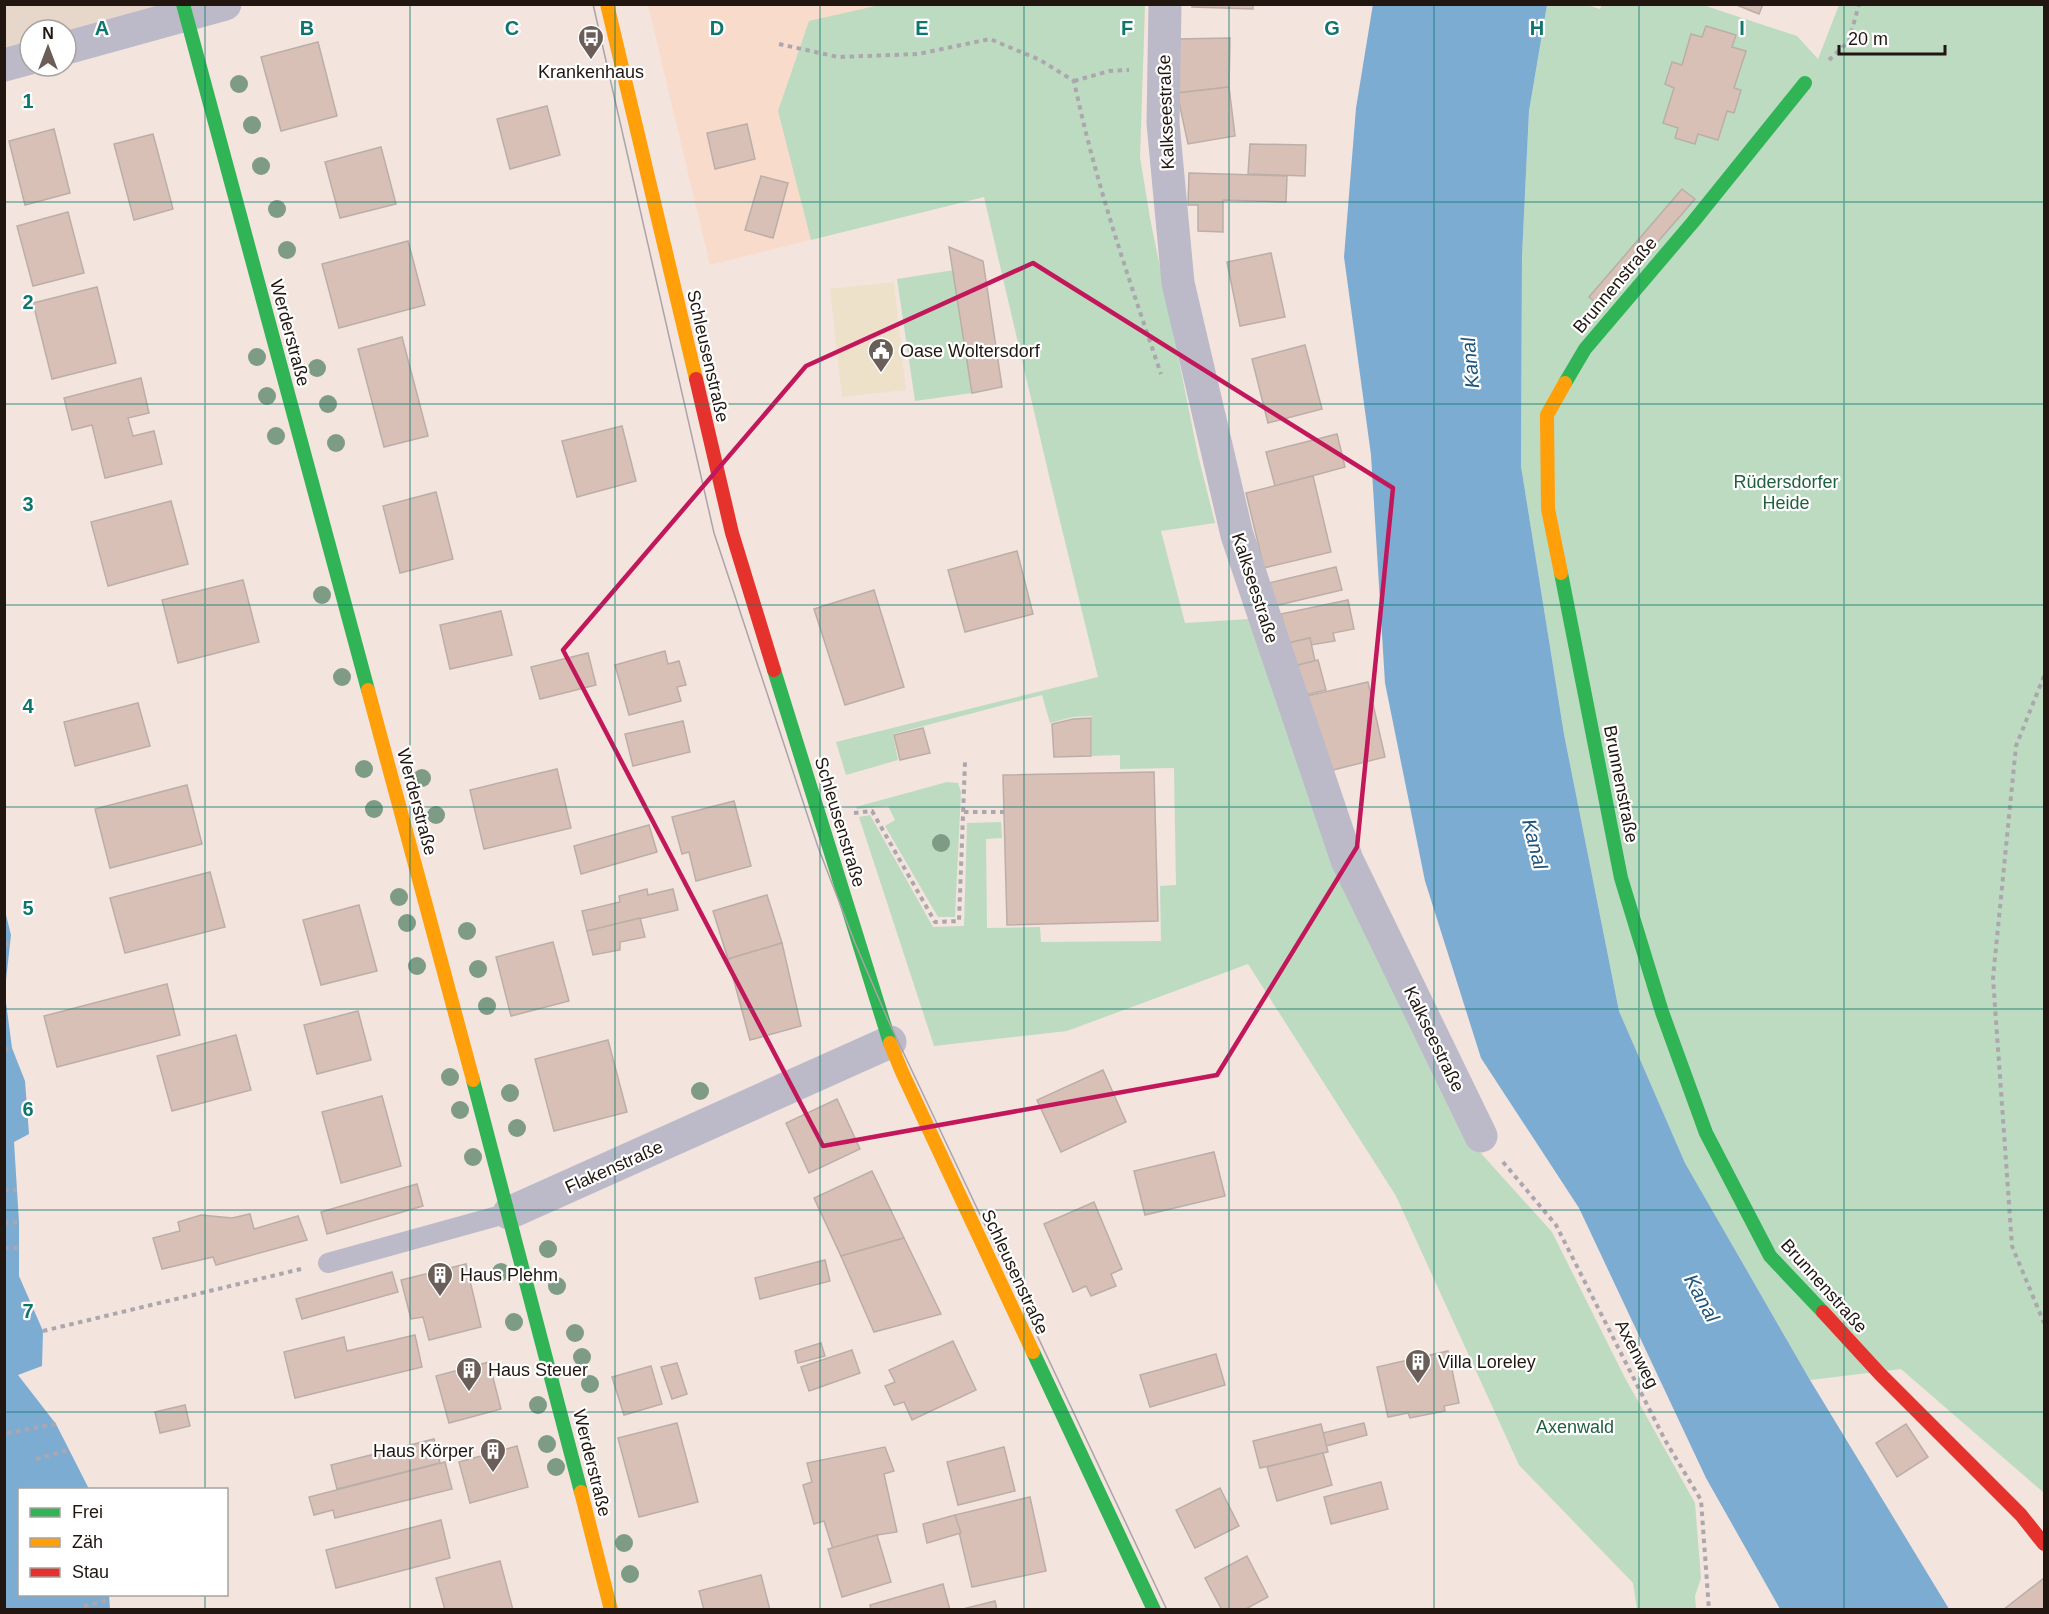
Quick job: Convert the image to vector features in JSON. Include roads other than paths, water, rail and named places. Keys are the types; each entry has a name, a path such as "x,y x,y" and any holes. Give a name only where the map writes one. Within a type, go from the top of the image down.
{"street":[{"path":"78,44 184,10 225,4"},
{"name":"Schleusenstraße","path":"607,4 732,533 890,1042 1155,1610"},
{"name":"Kalkseestraße","path":"1165,4 1163,123 1178,284 1237,535 1347,860 1481,1136"},
{"name":"Werderstraße","path":"184,10 509,1214 611,1610"},
{"name":"Brunnenstraße","path":"1805,83 1693,222 1585,349 1547,415 1548,508 1621,878 1662,1012 1706,1133 1770,1256 1880,1374 2021,1515 2044,1544"},
{"name":"Flakenstraße","path":"509,1214 890,1042"}],"lane":[{"name":"Flakenstraße","path":"328,1263 509,1214"}],"water":[{"name":"Kanal","path":"1373,4 1547,5 1529,111 1522,256 1521,466 1564,734 1619,1011 1685,1163 1810,1380 1949,1609 1780,1609 1706,1478 1579,1208 1481,1058 1425,881 1385,683 1371,455 1344,257 1356,108"},
{"path":"4,911 11,935 5,989"},
{"path":"5,995 12,1048 25,1081 29,1134 14,1142 19,1222 19,1276 43,1331 42,1366 18,1375 56,1424 88,1488 18,1488 18,1596 109,1596 110,1609 5,1609"}],"tram line":[{"path":"593,4 714,533 818,847 888,1020 1167,1610"}],"place":[{"name":"Krankenhaus","path":"591,61"},
{"name":"Oase Woltersdorf","path":"881,374"},
{"name":"Haus Plehm","path":"440,1298"},
{"name":"Villa Loreley","path":"1418,1385"},
{"name":"Haus Steuer","path":"469,1393"},
{"name":"Haus Körper","path":"493,1474"}],"park label":[{"name":"Rüdersdorfer Heide","path":"1786,492"},
{"name":"Axenwald","path":"1575,1427"}]}
